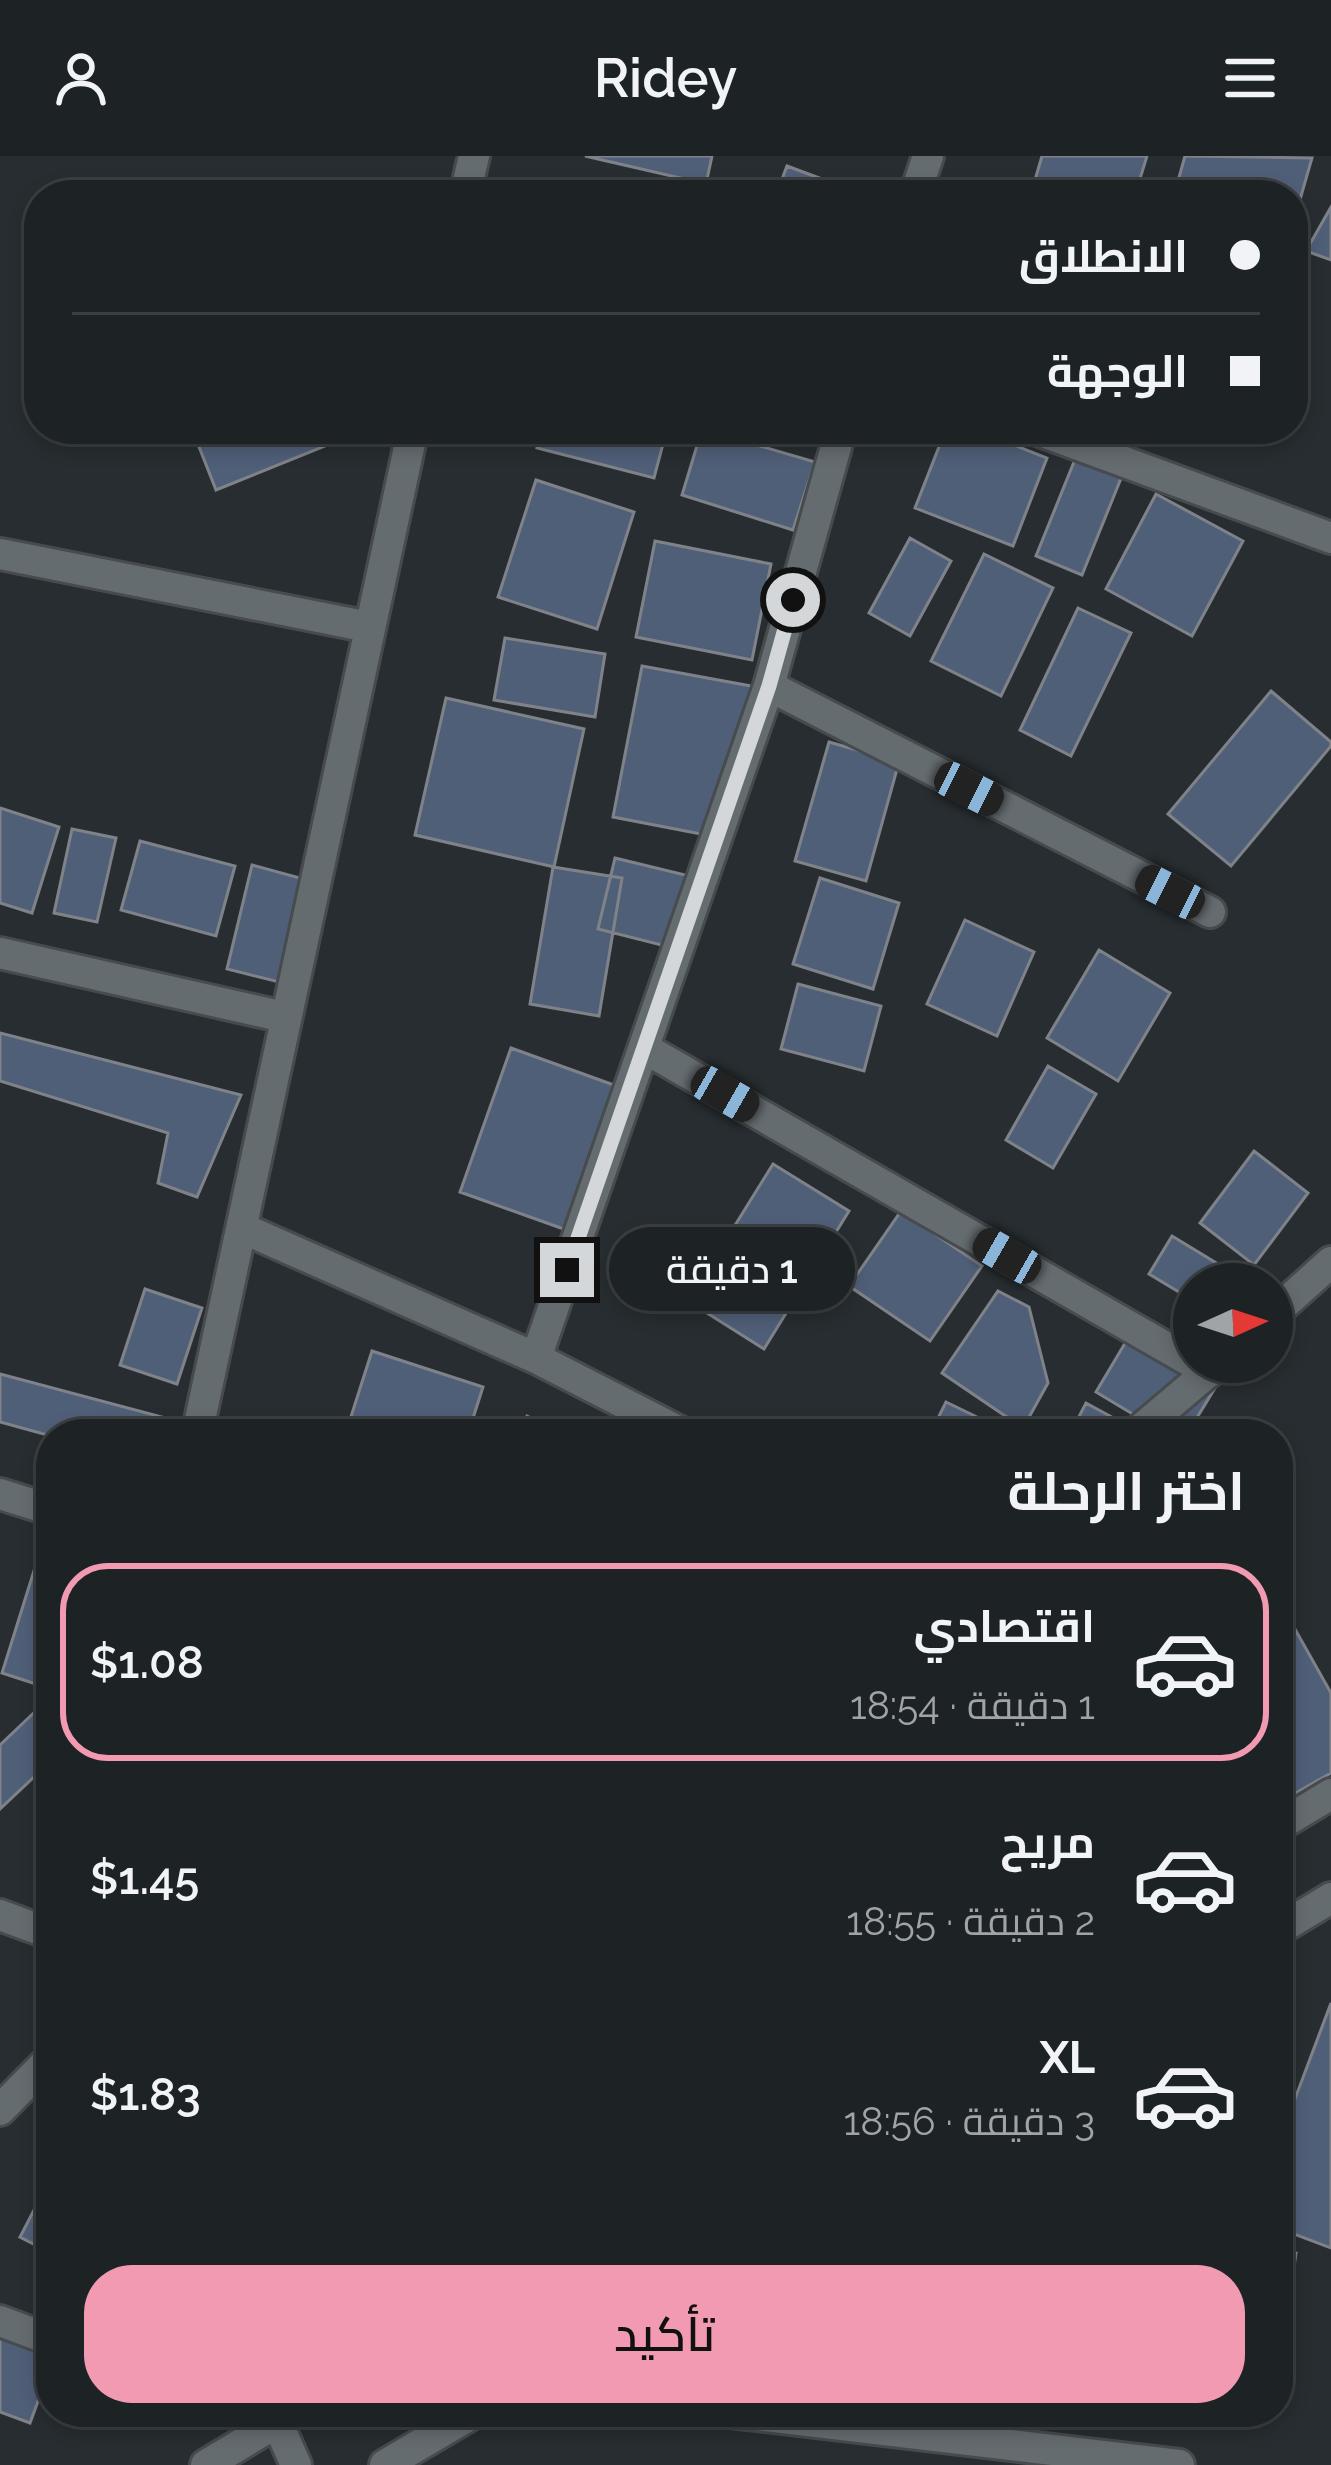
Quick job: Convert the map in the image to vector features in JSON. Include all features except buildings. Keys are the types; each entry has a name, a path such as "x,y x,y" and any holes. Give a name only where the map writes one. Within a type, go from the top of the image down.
{"street":[{"path":"200,1419 410,444"},
{"path":"536,1358 769,686 837,444"},
{"path":"1076,444 1331,538"},
{"path":"0,554 369,627"},
{"path":"769,686 1210,912"},
{"path":"0,953 284,1017"},
{"path":"644,1048 1173,1344"},
{"path":"242,1228 536,1358 655,1419"},
{"path":"1293,1296 1331,1262"},
{"path":"1153,1419 1196,1383"},
{"path":"0,1494 36,1505"},
{"path":"1293,1817 1331,1794"},
{"path":"1293,1921 1331,1898"},
{"path":"0,1915 36,1928"},
{"path":"0,2110 36,2073"},
{"path":"0,2321 36,2334"},
{"path":"206,2465 257,2427"},
{"path":"279,2427 296,2465"},
{"path":"385,2465 450,2427"},
{"path":"858,2427 1179,2465"}],"route":[{"path":"567,1270 769,686 793,600"}]}
